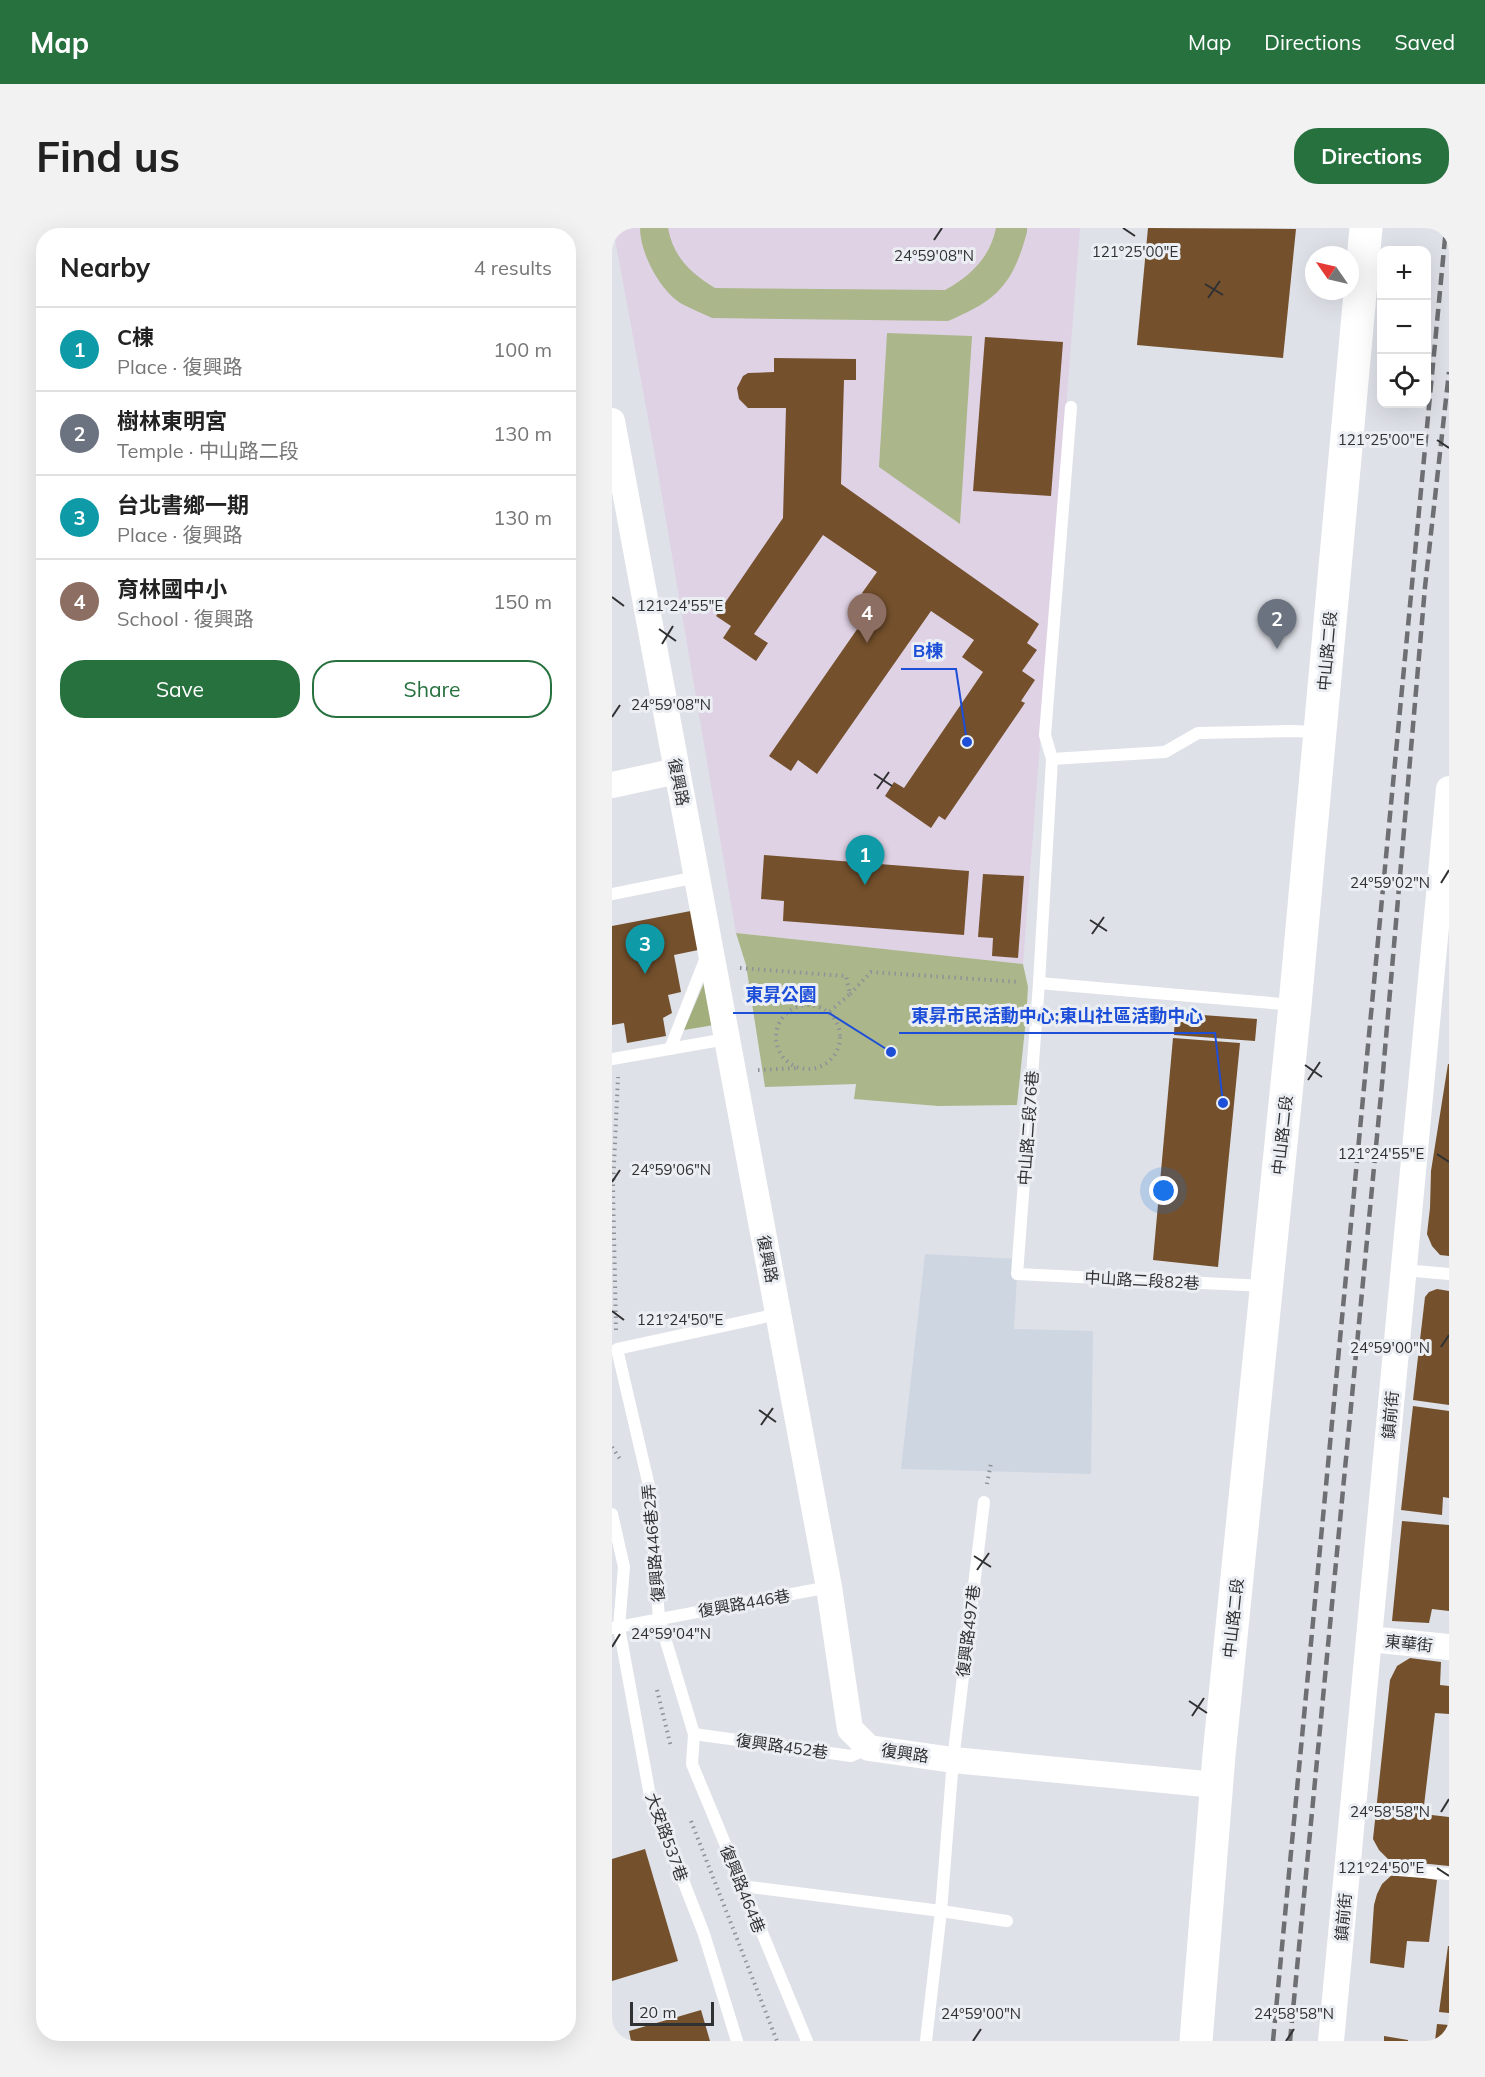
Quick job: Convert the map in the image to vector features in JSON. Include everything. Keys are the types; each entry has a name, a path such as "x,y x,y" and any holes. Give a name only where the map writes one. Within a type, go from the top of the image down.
{"main road":[{"name":"中山路二段","path":"1196,2041 1216,1785 1295,1005 1366,228"}],"street":[{"name":"復興路","path":"612,421 619,492 677,771 830,1587 850,1729 869,1748 953,1760 1216,1785"},
{"path":"612,785 677,771"},
{"name":"鎮前街","path":"1331,2041 1448,802"},
{"name":"東華街","path":"1369,1638 1449,1647"}],"lane":[{"name":"中山路二段76巷","path":"1017,1274 1039,983 1052,759 1045,735 1071,407"},
{"path":"1052,759 1165,752 1198,733 1291,730 1319,732"},
{"path":"612,894 697,877"},
{"path":"670,1048 712,956"},
{"path":"1039,983 1295,1005"},
{"path":"615,1058 726,1039"},
{"path":"1404,1270 1449,1274"},
{"name":"中山路二段82巷","path":"1017,1274 1266,1286"},
{"path":"617,1349 778,1314"},
{"name":"復興路446巷2弄","path":"617,1349 649,1486 659,1618 694,1734"},
{"name":"復興路497巷","path":"953,1760 984,1502"},
{"name":"大安路537巷","path":"612,1514 624,1567 615,1627 651,1797 704,1934 737,2041"},
{"name":"復興路446巷","path":"659,1618 830,1587"},
{"path":"615,1627 659,1618"},
{"name":"復興路452巷","path":"694,1734 851,1756 869,1748"},
{"name":"復興路464巷","path":"694,1734 692,1764 807,2041"},
{"path":"926,2041 953,1760"},
{"path":"1347,1866 1449,1874"},
{"path":"742,1886 940,1911 1007,1922"}],"path":[{"path":"712,956 846,976 850,994"},
{"path":"829,1012 871,972 1039,983"},
{"path":"733,1072 810,1069 821,1067 830,1061 837,1052 840,1031 829,1012 820,1007 800,1006 790,1010 782,1017 776,1037 777,1047 789,1064 799,1068"},
{"path":"615,1058 613,1187 617,1349"}],"shaded area":[{"path":"613,228 1080,228 1023,964 736,933 657,467"},
{"path":"925,1254 1018,1259 1014,1329 1093,1331 1091,1474 901,1469"}],"green space":[{"path":"640,228 668,228 674,247 684,263 715,288 945,290 978,265 989,248 996,228 1027,228 1027,232 1016,265 1001,288 979,306 948,321 712,318 682,304 666,290 647,260"},
{"path":"887,333 972,336 960,524 879,467"},
{"path":"736,933 1023,964 1028,987 1017,1105 938,1106 854,1099 856,1084 765,1087 746,965"},
{"path":"707,976 714,1025 684,1030"}],"building":[{"path":"1148,228 1296,229 1283,358 1137,345"},
{"path":"985,337 1063,342 1051,496 973,491"},
{"path":"774,358 856,359 856,380 844,380 841,484 1039,624 1027,643 1037,650 1022,671 1035,680 1021,701 1025,703 945,820 939,816 931,828 885,796 894,782 904,788 983,672 962,657 974,640 931,611 817,774 798,760 791,771 769,756 876,602 862,593 877,572 823,535 754,634 768,643 756,661 723,638 731,626 716,616 783,518 786,408 748,408 739,399 737,388 743,376 748,373 774,372"},
{"path":"764,855 969,871 964,935 783,921 784,901 761,899"},
{"path":"983,874 1024,876 1018,958 992,956 993,938 978,937"},
{"path":"696,910 703,949 674,955 681,992 668,995 672,1013 663,1018 666,1036 627,1043 624,1023 612,1025 612,926"},
{"path":"1175,1013 1257,1019 1255,1041 1174,1035"},
{"path":"1173,1038 1240,1043 1218,1267 1153,1260"},
{"path":"1448,1064 1449,1256 1440,1255 1432,1246 1427,1234 1431,1171"},
{"path":"1437,1289 1449,1291 1449,1405 1413,1400 1425,1297 1429,1292"},
{"path":"1413,1406 1449,1411 1449,1498 1443,1497 1442,1515 1401,1510"},
{"path":"1402,1521 1449,1525 1449,1611 1432,1609 1429,1623 1392,1621"},
{"path":"1410,1658 1441,1662 1440,1685 1449,1686 1449,1714 1435,1713 1423,1814 1449,1817 1449,1866 1389,1860 1379,1850 1373,1839 1390,1680 1397,1666"},
{"path":"645,1849 678,1961 612,1981 612,1859"},
{"path":"1394,1873 1437,1880 1429,1942 1407,1941 1404,1968 1370,1963 1374,1905 1382,1884"},
{"path":"1449,1946 1449,2013 1439,2012"},
{"path":"701,2010 710,2041 631,2041 629,2031"},
{"path":"1437,2024 1449,2025 1449,2041 1435,2041"},
{"path":"1384,2036 1408,2040 1408,2041 1384,2041"}],"railway":[{"path":"1273,2041 1446,228"},
{"path":"1290,2041 1382,1084 1425,587 1449,372"}],"place":[{"name":"育林國中小","path":"867,643"},
{"name":"樹林東明宮","path":"1277,649"},
{"name":"B棟","path":"967,742"},
{"name":"C棟","path":"865,885"},
{"name":"台北書鄉一期","path":"645,974"},
{"name":"東昇公園","path":"891,1052"},
{"name":"東昇市民活動中心;東山社區活動中心","path":"1223,1103"}]}
